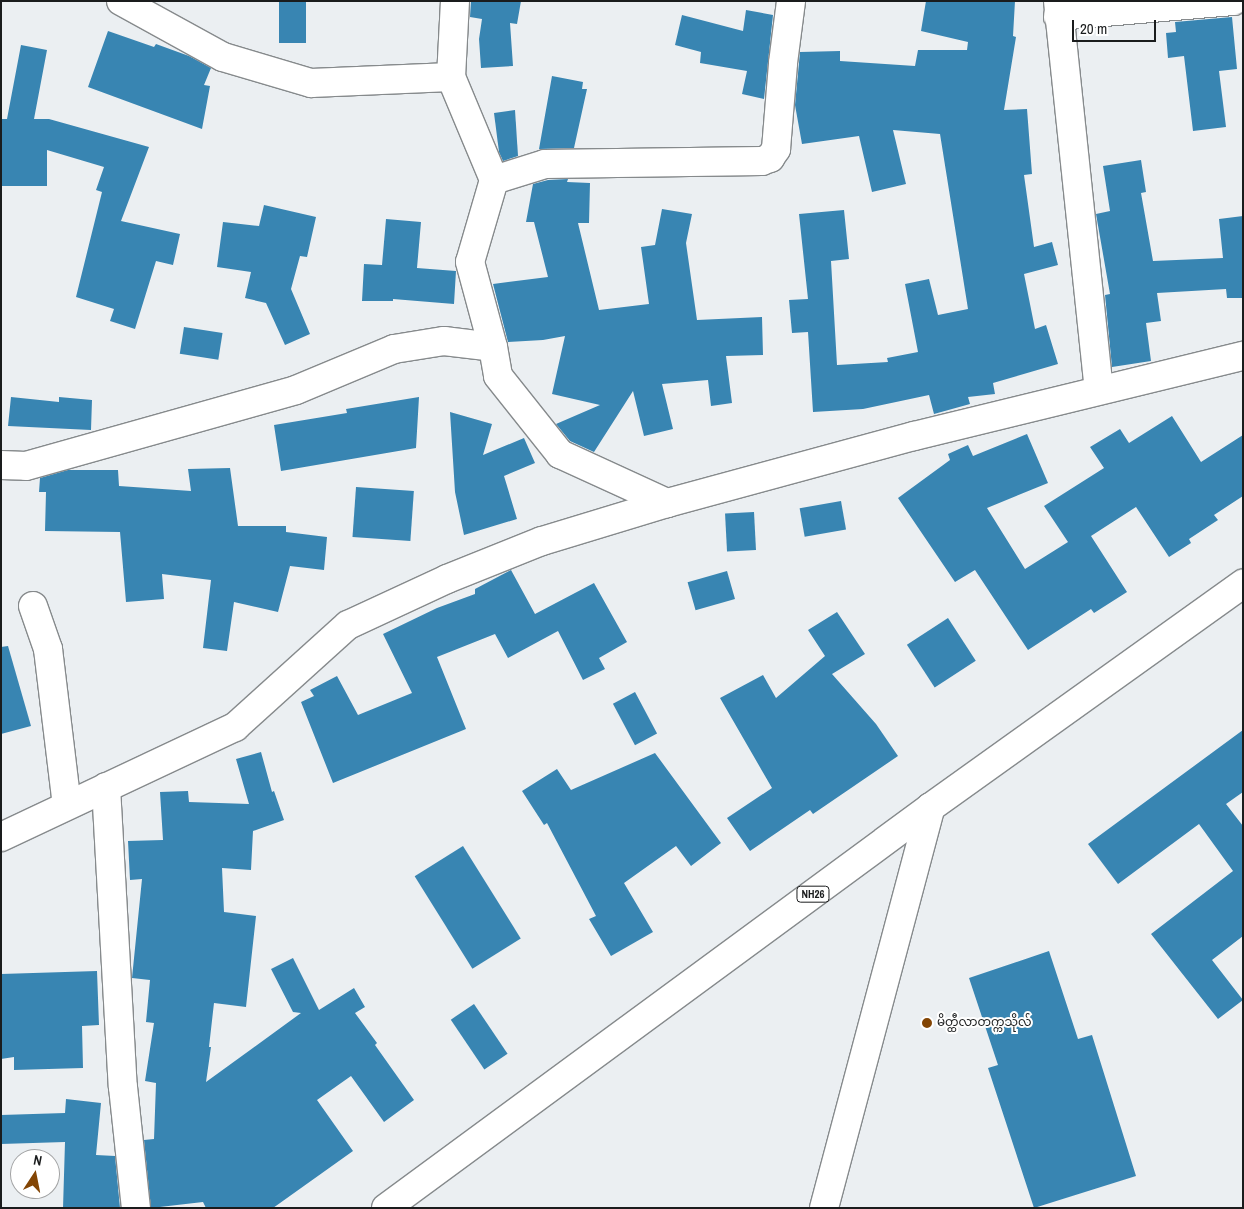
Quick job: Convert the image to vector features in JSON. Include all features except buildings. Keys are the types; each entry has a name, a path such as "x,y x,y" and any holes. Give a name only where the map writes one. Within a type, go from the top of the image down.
{"main road":[{"path":"121,1 223,57 311,83 451,78"},
{"path":"455,1 451,78 494,180 470,262 493,347 498,376 560,454 667,503"},
{"path":"494,180 545,164 762,162 770,158 776,149 782,63 791,1"},
{"path":"1099,390 1058,9 1233,1"},
{"path":"1,465 26,466 296,390 394,348 444,341 493,347"},
{"path":"1,837 235,727 348,625 447,579 542,541 667,503 914,436 1243,356"},
{"name":"NH26","path":"386,1208 931,807 1243,584"},
{"path":"33,606 48,649 67,805"},
{"path":"106,787 123,1087 136,1208"},
{"path":"824,1208 931,807"}],"place":[{"name":"မိတ္ထီလာတက္ကသိုလ်","path":"927,1023"}]}
